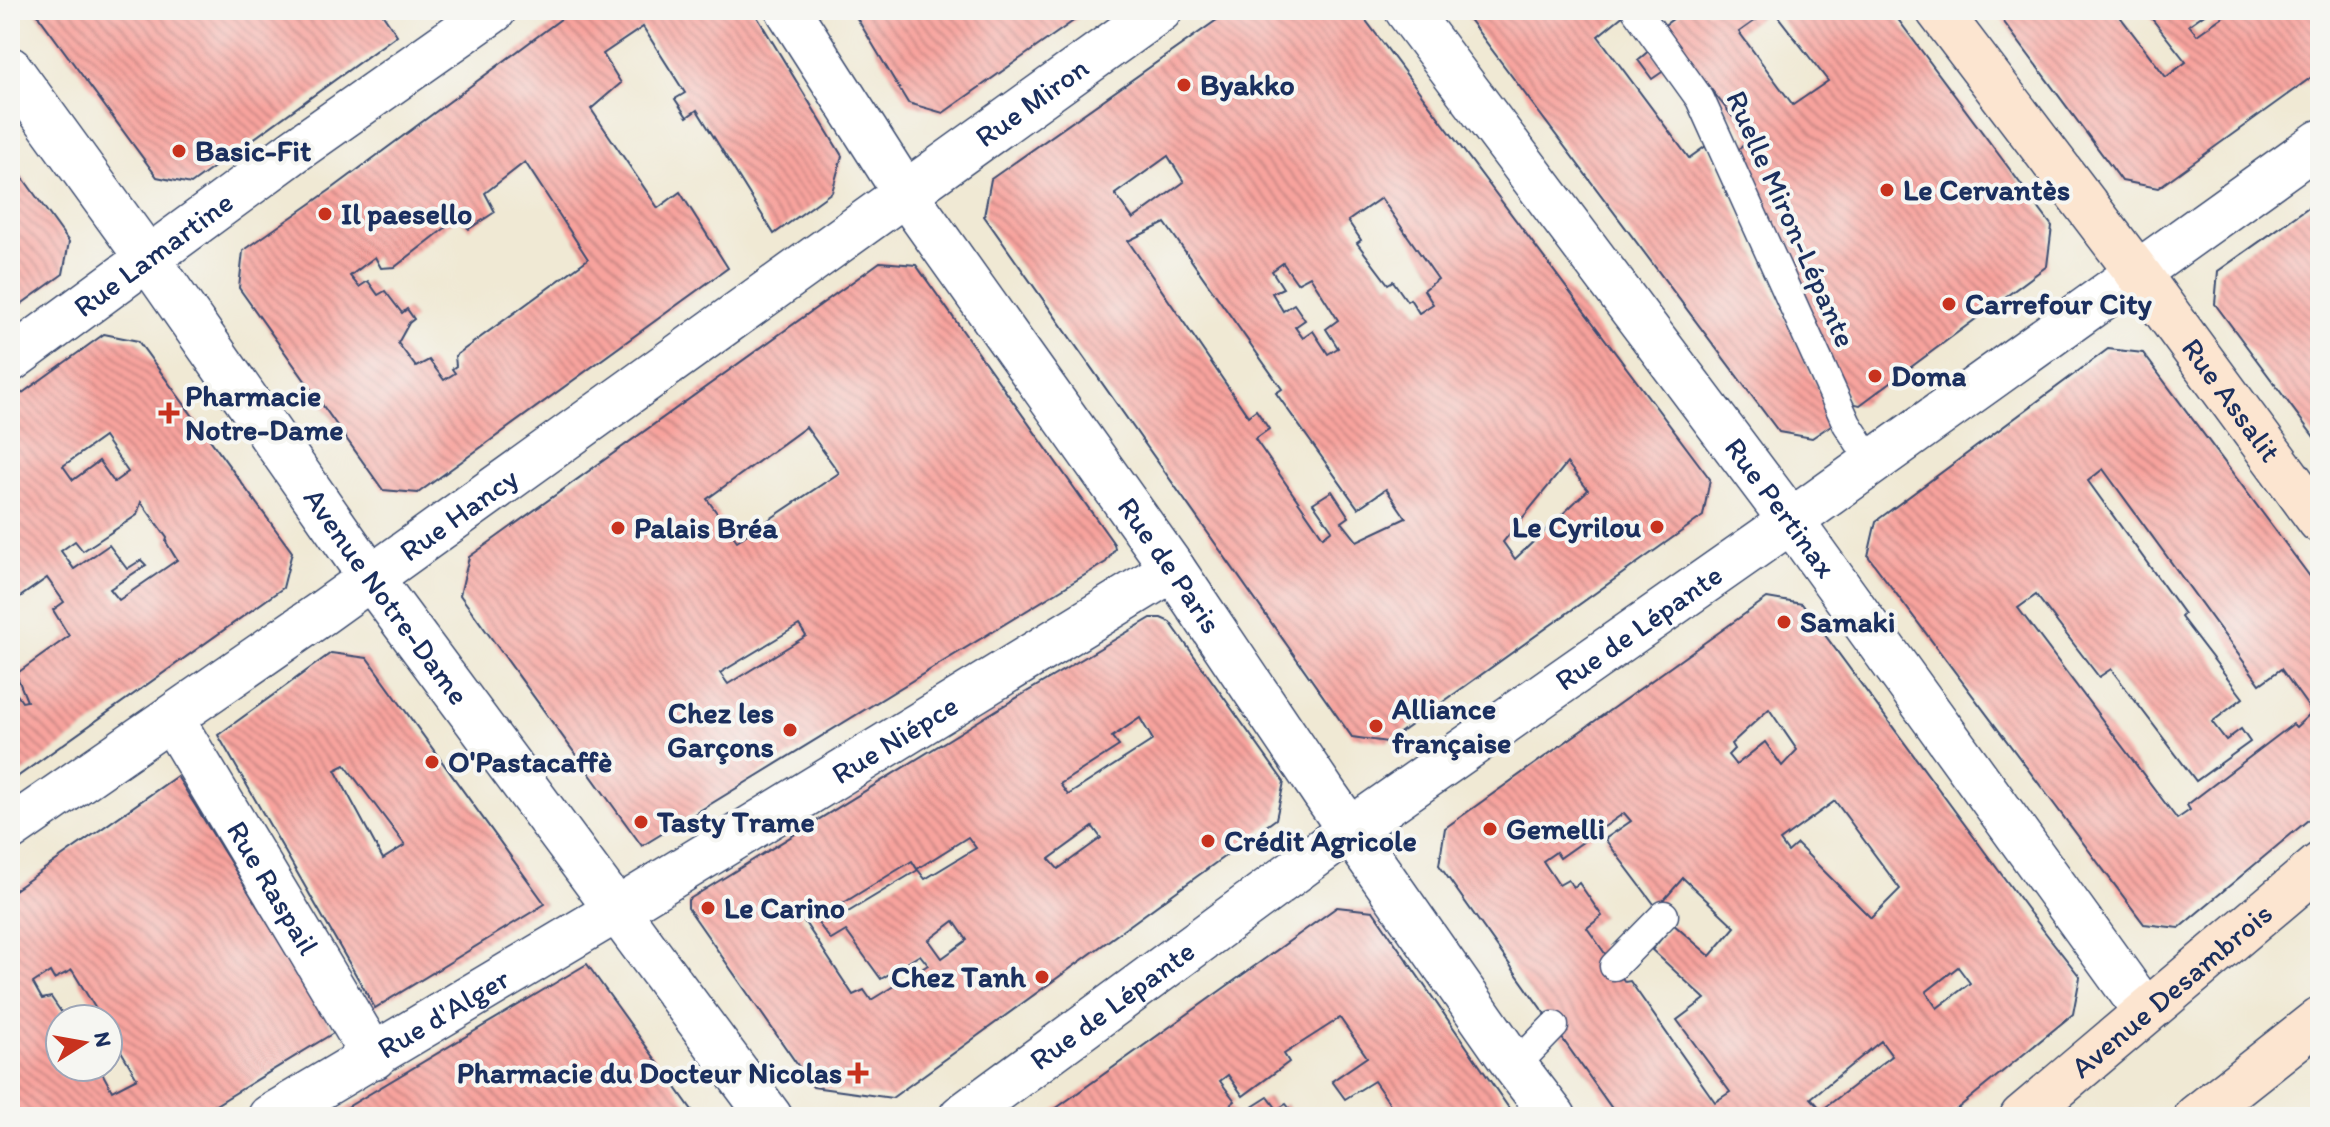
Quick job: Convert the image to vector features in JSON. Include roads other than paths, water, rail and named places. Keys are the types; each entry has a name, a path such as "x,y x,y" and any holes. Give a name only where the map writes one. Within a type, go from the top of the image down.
{"street":[{"name":"Rue Lamartine","path":"10,360 294,151 494,10"},
{"name":"Rue de Paris","path":"788,10 905,193 1173,569 1350,830 1554,1117"},
{"name":"Rue Miron","path":"905,193 1160,10"},
{"name":"Rue Pertinax","path":"1407,10 1791,521 2145,1011"},
{"name":"Rue Assalit","path":"1938,10 2137,272 2320,521"},
{"name":"Avenue Notre-Dame","path":"10,69 148,259 371,578 770,1117"},
{"name":"Rue de Lépante","path":"961,1117 1350,830 1791,521 2320,142"},
{"name":"Rue Hancy","path":"10,829 371,578 905,193"},
{"name":"Rue Niépce","path":"617,910 1173,569"},
{"name":"Rue Raspail","path":"171,718 374,1057"},
{"name":"Avenue Desambrois","path":"2022,1117 2320,865"},
{"name":"Rue d'Alger","path":"270,1117 617,910"},
{"path":"2196,1117 2320,1019"}],"lane":[{"name":"Ruelle Miron-Lépante","path":"1636,10 1700,99 1847,424 1872,462"},
{"path":"1614,966 1664,915"},
{"path":"1515,1066 1554,1026"}],"place":[{"name":"Byakko","path":"1184,85"},
{"name":"Basic-Fit","path":"179,151"},
{"name":"Le Cervantès","path":"1887,190"},
{"name":"Il paesello","path":"325,214"},
{"name":"Carrefour City","path":"1949,304"},
{"name":"Doma","path":"1875,376"},
{"name":"Pharmacie Notre-Dame","path":"169,413"},
{"name":"Le Cyrilou","path":"1657,527"},
{"name":"Palais Bréa","path":"618,528"},
{"name":"Samaki","path":"1784,622"},
{"name":"Alliance française","path":"1376,726"},
{"name":"Chez les Garçons","path":"790,730"},
{"name":"O'Pastacaffè","path":"432,762"},
{"name":"Tasty Trame","path":"641,822"},
{"name":"Gemelli","path":"1490,829"},
{"name":"Crédit Agricole","path":"1208,841"},
{"name":"Le Carino","path":"708,908"},
{"name":"Chez Tanh","path":"1042,977"},
{"name":"Pharmacie du Docteur Nicolas","path":"858,1073"}]}
